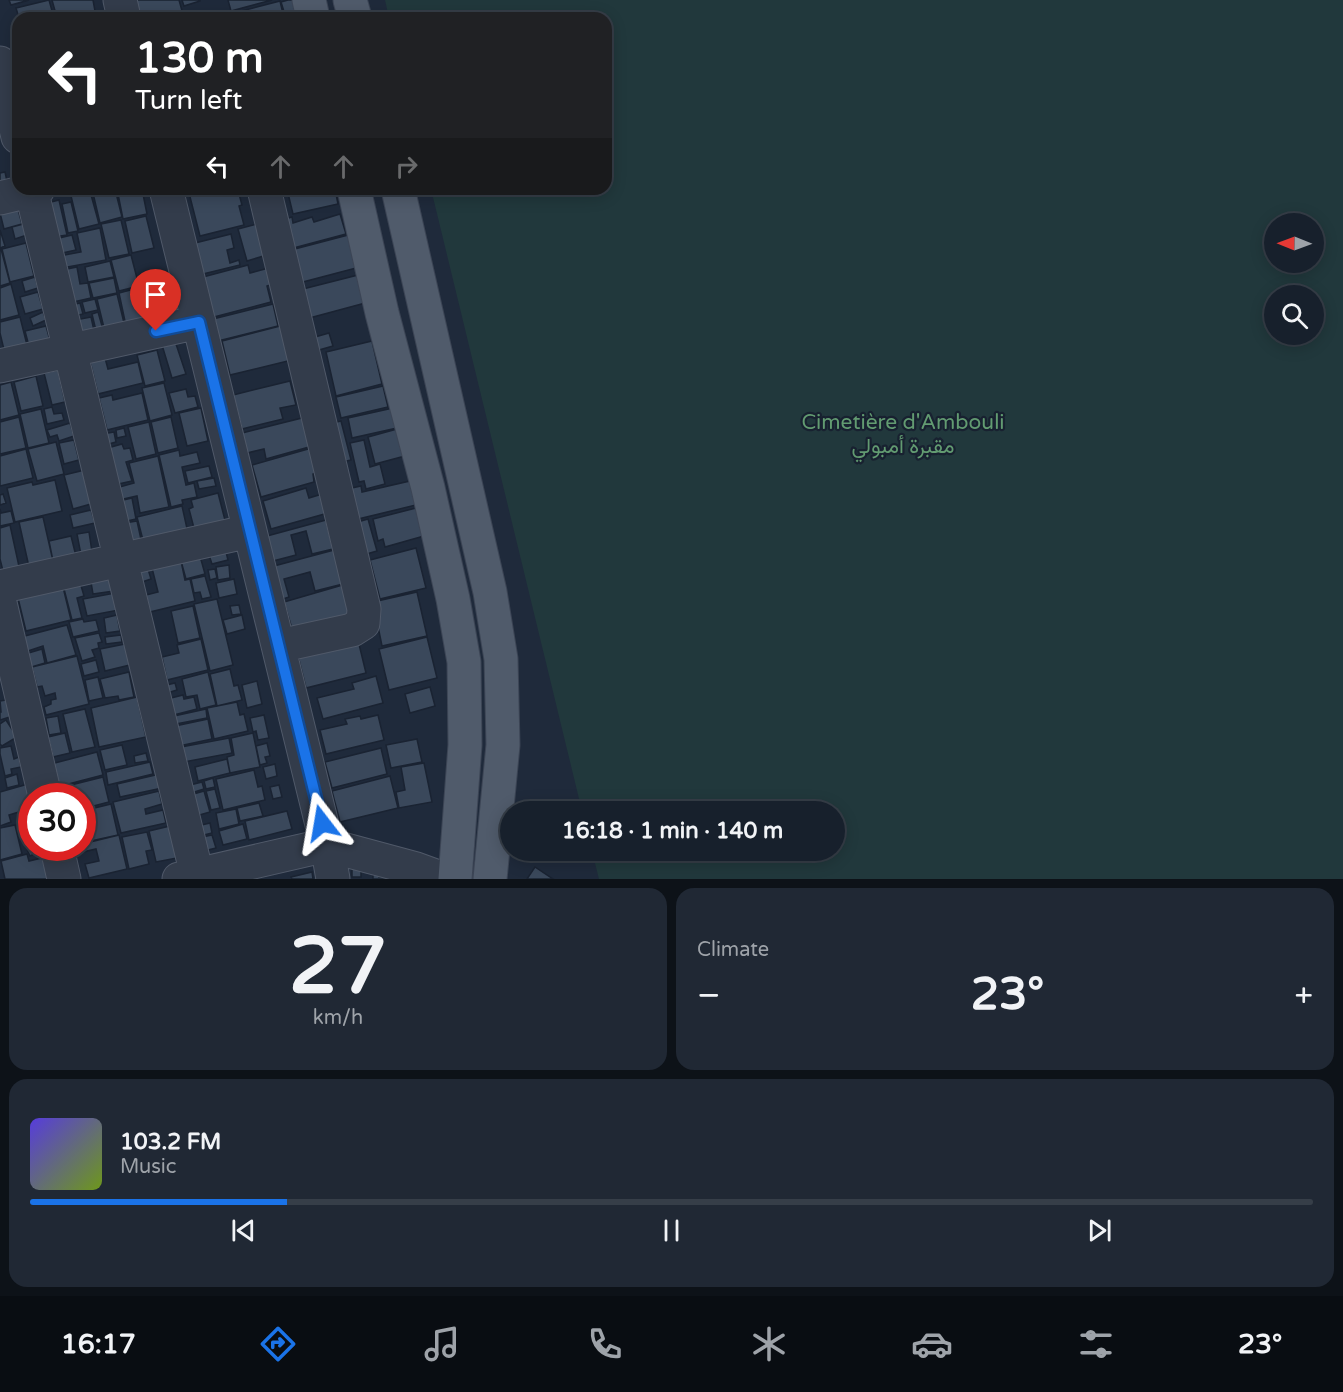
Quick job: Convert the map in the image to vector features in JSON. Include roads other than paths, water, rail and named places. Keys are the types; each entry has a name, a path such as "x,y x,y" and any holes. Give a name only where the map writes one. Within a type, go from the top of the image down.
{"main road":[{"path":"355,195 382,313 428,488 453,599 464,662 465,746 455,879"},
{"path":"399,195 490,592 501,659 503,745 490,879"}],"street":[{"path":"0,63 12,112"},
{"path":"26,195 70,351 120,560 191,878 327,845 416,869 441,879"},
{"path":"167,195 279,646 327,845 333,879"},
{"path":"265,195 364,609 363,623 352,630 279,646"},
{"path":"0,366 199,322"},
{"path":"0,587 250,531"},
{"path":"0,603 42,783"},
{"path":"60,861 64,879"}],"park label":[{"name":"Cimetière d'Ambouli مقبرة أمبولي","path":"903,434"}]}
